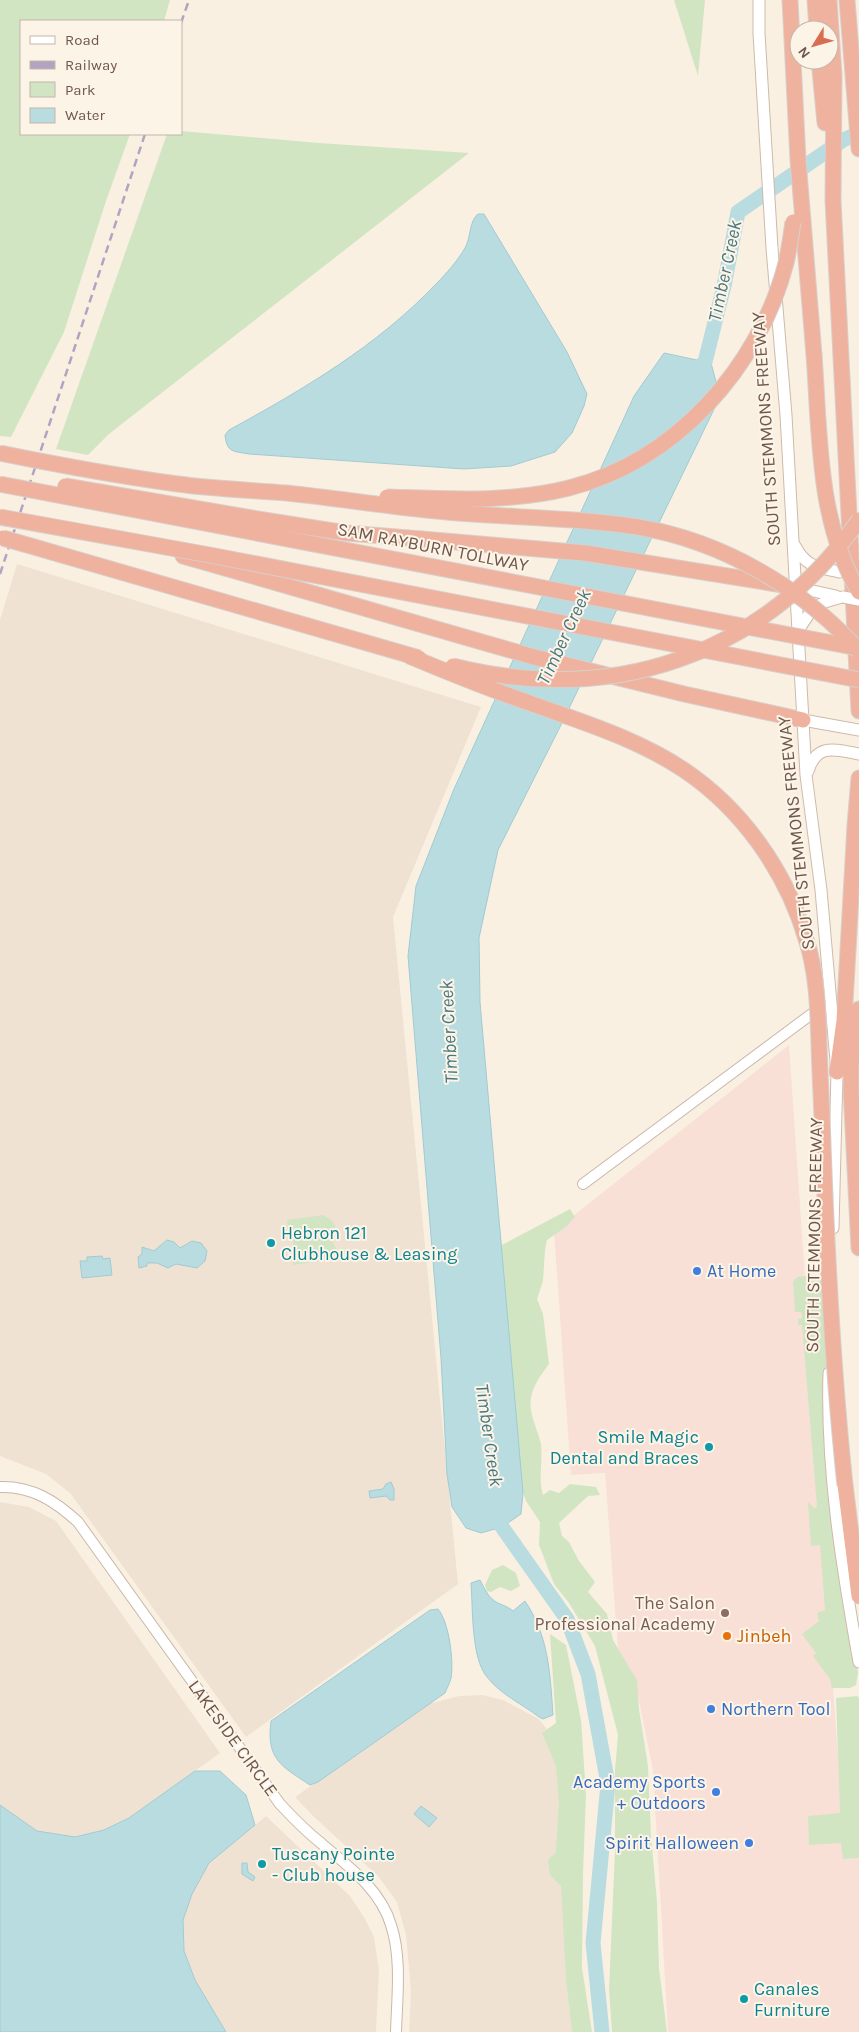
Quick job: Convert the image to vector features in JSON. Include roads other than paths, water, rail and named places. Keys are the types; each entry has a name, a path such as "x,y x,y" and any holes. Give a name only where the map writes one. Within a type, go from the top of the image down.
{"highway":[{"path":"790,0 798,160 826,501 844,562 859,592"},
{"path":"815,0 816,20"},
{"path":"829,0 827,77 859,711"},
{"path":"847,0 859,149"},
{"path":"824,70 827,77"},
{"path":"286,493 471,499 508,498 569,488 598,479 624,467 649,452 671,437 714,397 732,375 763,324 786,263 793,222 798,160"},
{"path":"0,453 180,484 286,493 429,511 597,522 640,527 681,537 722,552 761,572 802,598 840,630 859,650"},
{"path":"0,474 232,516 346,533 585,554 795,588"},
{"name":"SAM RAYBURN TOLLWAY","path":"0,484 859,650"},
{"path":"0,517 859,680"},
{"path":"0,537 409,656 476,672 512,678 583,680 648,669 686,657 712,646 756,622 787,600 814,575 834,554 859,520"},
{"path":"118,538 534,657 684,694 803,720"},
{"path":"409,656 473,683 612,733 669,760 703,784 743,822 784,883 807,940 818,1000 825,1209 837,1414 859,1596"},
{"path":"837,1072 844,1021 859,778"},
{"path":"859,1009 851,1066 859,1248"}],"main road":[{"name":"SOUTH STEMMONS FREEWAY","path":"759,0 759,33 772,248 785,406 806,775 821,890 837,1072 828,1418 843,1569 859,1662"},
{"path":"793,542 800,556 807,564 859,576"},
{"path":"795,588 859,600"},
{"path":"798,631 818,604 843,597"},
{"path":"803,720 854,729"},
{"path":"806,775 811,760 823,751 831,749 854,753"}],"street":[{"path":"583,1184 831,1000"},
{"name":"LAKESIDE CIRCLE","path":"0,1486 38,1492 59,1505 78,1522 280,1804 369,1886 382,1904 391,1924 395,1945 397,1973 396,2032"}],"water":[{"path":"478,214 484,214 567,352 587,394 584,406 572,433 555,452 511,466 464,469 249,454 229,448 225,435 229,430 285,399 338,365 364,347 413,306 444,276 459,257 467,244 473,221"},
{"path":"664,353 711,363 720,397 558,731 498,850 479,938 480,1002 523,1493 521,1514 502,1527 481,1533 466,1528 452,1507 447,1474 441,1358 408,956 416,886 454,789 634,396"},
{"path":"167,1240 174,1242 180,1248 192,1241 201,1243 207,1251 205,1261 197,1268 176,1264 168,1268 157,1263 147,1263 147,1266 139,1268 138,1257 142,1254 142,1247 154,1251"},
{"path":"102,1256 103,1259 110,1258 112,1275 82,1278 80,1261 87,1261 87,1257"},
{"path":"391,1482 394,1489 394,1500 390,1500 386,1496 370,1498 369,1491 383,1489 386,1484"},
{"path":"480,1580 487,1593 495,1601 513,1611 525,1601 533,1615 544,1642 547,1656 553,1715 543,1719 539,1717 498,1689 482,1669 475,1646 471,1583"},
{"path":"438,1609 448,1632 451,1652 451,1678 445,1693 318,1782 310,1785 278,1760 273,1753 271,1744 271,1721 430,1610"},
{"path":"195,1771 220,1771 246,1795 255,1825 209,1863 192,1894 183,1920 184,1951 195,1980 226,2032 0,2032 0,1805 37,1831 75,1837 104,1830 129,1818"},
{"path":"421,1806 437,1818 429,1827 414,1814"},
{"path":"242,1863 247,1863 248,1872 255,1877 253,1881 242,1874"}],"waterway":[{"name":"Timber Creek","path":"689,375 705,362 724,286 738,212 843,140 859,133"},
{"name":"Timber Creek","path":"499,1509 502,1527 567,1619 588,1674 608,1784 593,1943 602,2032"}],"railway":[{"path":"182,20 189,0"},
{"path":"0,574 145,135"}],"place":[{"name":"Hebron 121 Clubhouse & Leasing","path":"271,1243"},
{"name":"At Home","path":"697,1271"},
{"name":"Smile Magic Dental and Braces","path":"709,1447"},
{"name":"The Salon Professional Academy","path":"725,1613"},
{"name":"Jinbeh","path":"727,1636"},
{"name":"Northern Tool","path":"711,1709"},
{"name":"Academy Sports + Outdoors","path":"716,1792"},
{"name":"Spirit Halloween","path":"749,1843"},
{"name":"Tuscany Pointe - Club house","path":"262,1864"},
{"name":"Canales Furniture","path":"744,1999"}]}
